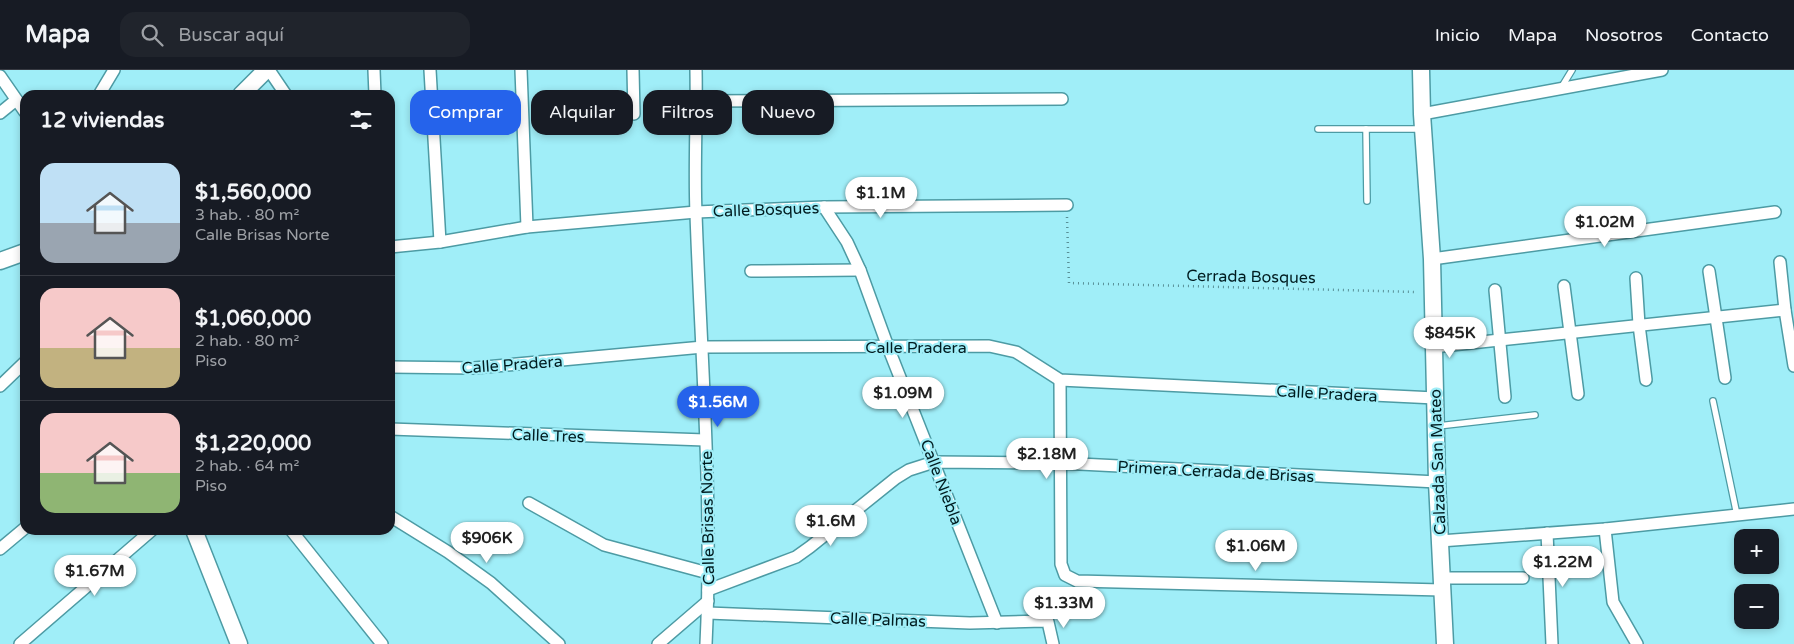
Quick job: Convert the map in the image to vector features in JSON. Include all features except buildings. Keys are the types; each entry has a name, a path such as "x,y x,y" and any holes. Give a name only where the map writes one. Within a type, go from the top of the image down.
{"main road":[{"path":"246,90 268,70"},
{"name":"Calzada San Mateo","path":"1421,70 1422,122 1432,259 1437,482 1445,644"},
{"path":"0,261 20,254"},
{"path":"196,535 238,644"}],"street":[{"path":"103,90 114,70"},
{"path":"268,70 282,90"},
{"path":"374,70 375,90"},
{"path":"430,70 440,242"},
{"path":"521,70 527,227"},
{"path":"633,70 634,114"},
{"name":"Calle Brisas Norte","path":"696,70 696,90"},
{"path":"1422,122 1561,88 1655,71"},
{"path":"0,76 20,105"},
{"path":"732,101 1062,99"},
{"path":"0,113 16,100"},
{"name":"Calle Brisas Norte","path":"696,135 696,212 703,347 708,573 706,644"},
{"name":"Calle Bosques","path":"395,246 440,242 527,227 696,212 824,206 1067,205"},
{"name":"Calle Niebla","path":"824,206 847,242 860,270 888,347 997,623"},
{"path":"1432,259 1775,212"},
{"path":"1780,262 1794,366"},
{"path":"751,272 860,270"},
{"path":"1709,271 1725,378"},
{"path":"1636,278 1639,324 1646,380"},
{"path":"1564,286 1578,394"},
{"path":"1496,290 1505,397"},
{"path":"1434,348 1639,324 1785,310"},
{"name":"Calle Pradera","path":"395,367 474,368 703,347 989,346 1016,352 1060,380 1435,398"},
{"path":"0,386 20,367"},
{"path":"1060,380 1061,564 1065,575 1077,581 1441,584 1523,578"},
{"name":"Calle Tres","path":"395,429 705,440"},
{"name":"Primera Cerrada de Brisas","path":"708,595 796,557 810,548 896,478 909,470 934,462 1060,464 1437,482"},
{"path":"529,502 604,545 708,573"},
{"path":"1440,541 1605,529 1794,509"},
{"path":"395,519 448,552 491,583 559,644"},
{"path":"1605,529 1613,602 1637,644"},
{"path":"0,549 20,532"},
{"path":"1547,533 1552,644"},
{"path":"20,644 146,535"},
{"path":"295,535 382,644"},
{"path":"658,644 708,595"},
{"name":"Calle Palmas","path":"708,613 997,623 1048,622 1053,644"}],"lane":[{"path":"1561,88 1572,70"},
{"path":"1318,129 1366,129 1422,122"},
{"path":"1366,129 1367,201"},
{"path":"1713,401 1738,515"},
{"path":"1436,426 1535,415"}],"path":[{"name":"Cerrada Bosques","path":"1067,205 1069,283 1432,292"}]}
